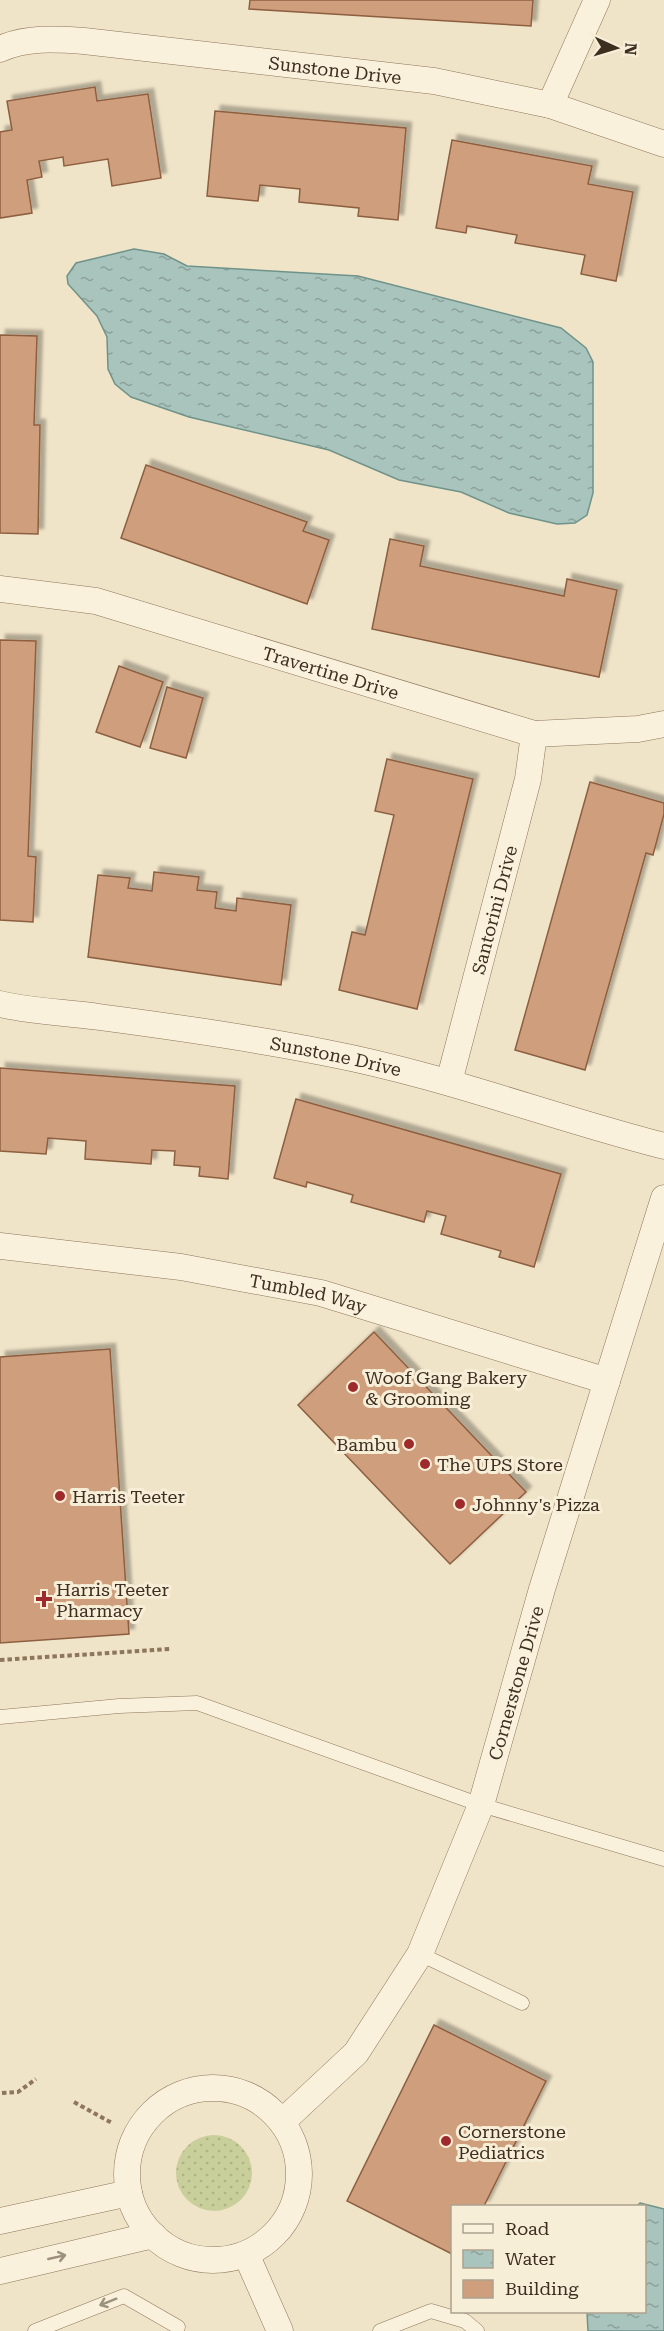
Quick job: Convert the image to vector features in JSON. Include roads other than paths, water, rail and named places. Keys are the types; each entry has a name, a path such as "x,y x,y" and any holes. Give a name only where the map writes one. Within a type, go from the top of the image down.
{"street":[{"path":"550,105 597,0"},
{"name":"Sunstone Drive","path":"0,49 14,42 47,39 84,41 434,81 550,105 664,144"},
{"name":"Travertine Drive","path":"0,589 96,601 534,734 638,729 664,724"},
{"name":"Santorini Drive","path":"449,1082 528,778 534,734"},
{"name":"Sunstone Drive","path":"0,1004 25,1010 86,1015 257,1039 330,1053 449,1082 664,1146"},
{"name":"Cornerstone Drive","path":"282,2122 356,2054 420,1954 481,1805 542,1589 664,1198"},
{"name":"Tumbled Way","path":"0,1246 181,1267 321,1293 608,1381"},
{"path":"200,2088 223,2088 266,2105 282,2122 294,2145 299,2171 296,2197 285,2221 268,2240 246,2254 221,2260 196,2258 173,2250 153,2235 134,2209 129,2193 127,2170 131,2146 158,2107 178,2095 200,2088"},
{"path":"0,2221 129,2193"},
{"path":"0,2271 153,2235"},
{"path":"246,2254 280,2331"}],"lane":[{"path":"0,1716 119,1706 197,1703 481,1805 664,1859"},
{"path":"420,1954 522,2003"},
{"path":"35,2331 124,2295 178,2327"},
{"path":"380,2331 431,2311 465,2321 477,2331"}],"water":[{"path":"134,249 164,254 187,266 358,276 561,328 586,348 593,362 593,493 587,515 575,523 557,524 509,513 461,492 399,480 329,450 189,417 131,397 115,384 108,369 107,337 97,316 68,284 67,276 76,263"},
{"path":"640,2203 664,2209 664,2331 588,2331 587,2313 646,2313 646,2205 638,2205"}],"place":[{"name":"Woof Gang Bakery & Grooming","path":"353,1387"},
{"name":"Bambu","path":"409,1444"},
{"name":"The UPS Store","path":"425,1464"},
{"name":"Harris Teeter","path":"60,1496"},
{"name":"Johnny's Pizza","path":"460,1504"},
{"name":"Harris Teeter Pharmacy","path":"44,1599"},
{"name":"Cornerstone Pediatrics","path":"446,2141"}]}
